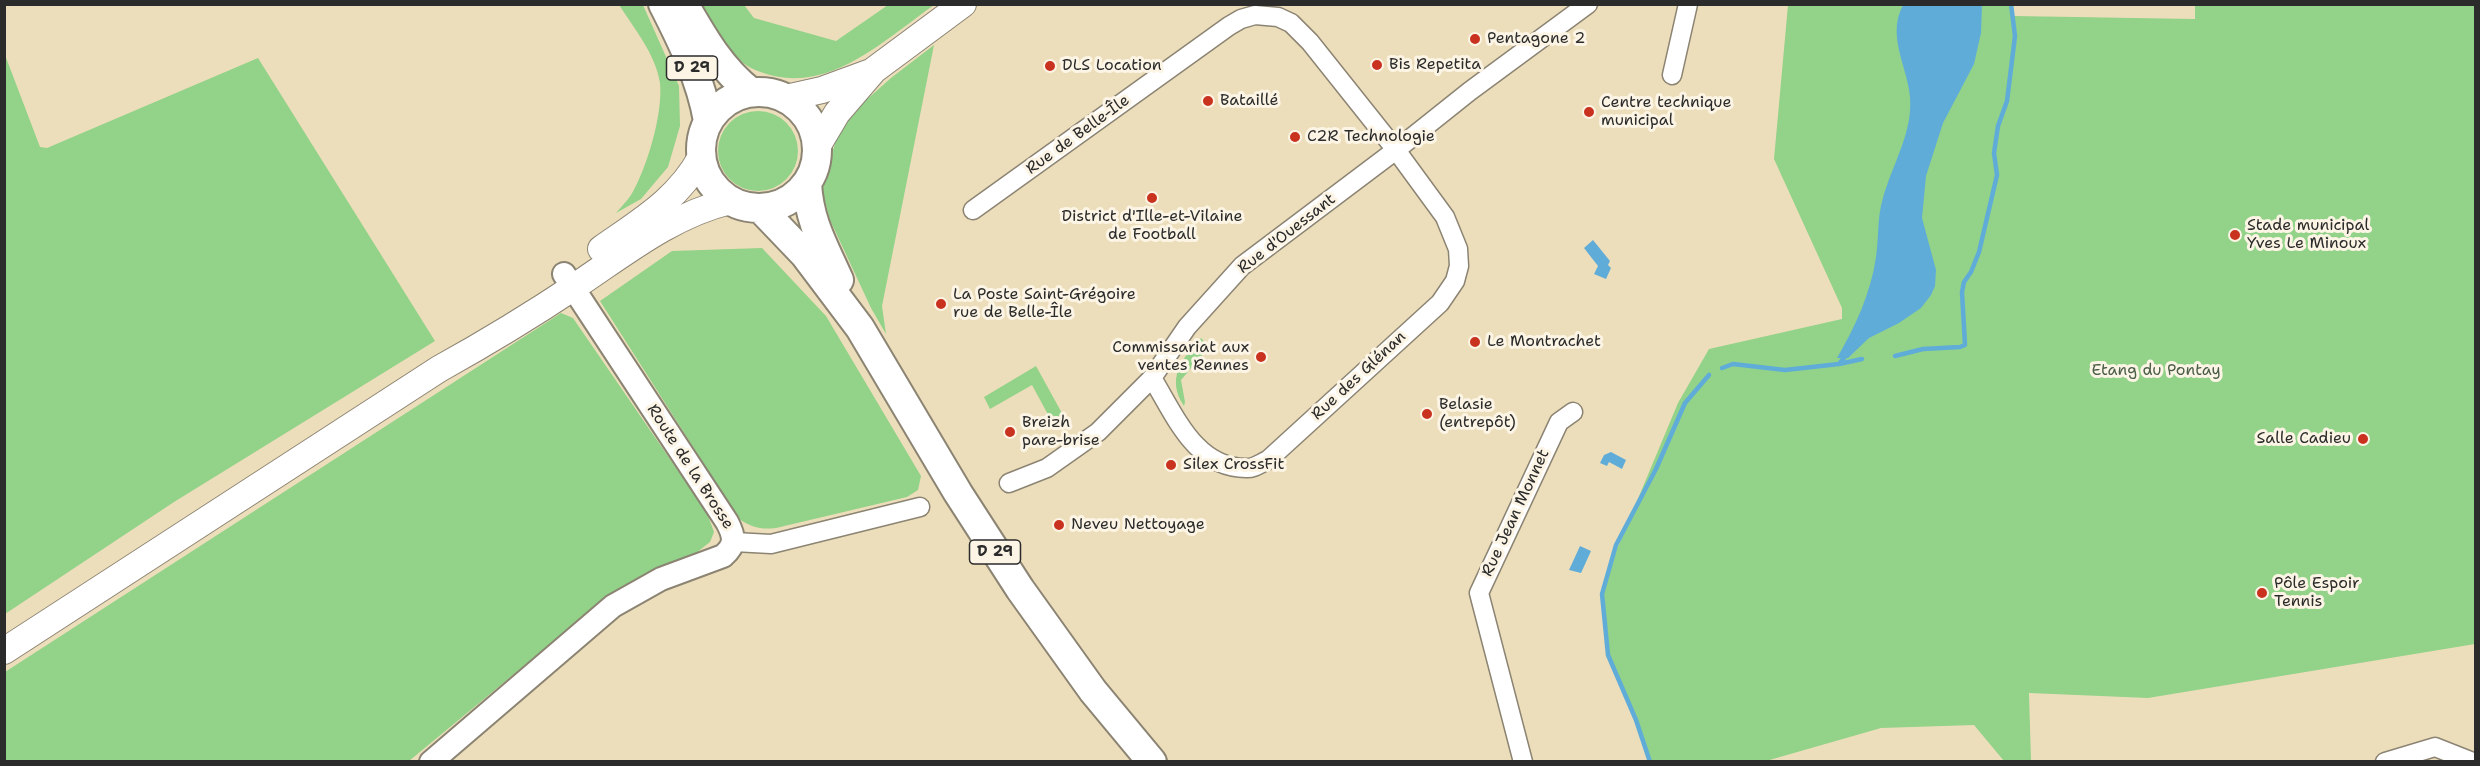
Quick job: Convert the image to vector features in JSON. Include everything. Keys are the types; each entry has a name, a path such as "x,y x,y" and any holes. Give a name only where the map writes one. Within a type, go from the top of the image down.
{"main road":[{"name":"D 29","path":"663,4 689,58 708,121"},
{"name":"D 29","path":"684,4 717,58 729,73 751,92"},
{"path":"818,145 808,118 798,107 786,98 769,93 751,92 726,102 708,121 703,132 701,157 710,183 739,206 761,209 787,202 807,183 815,165 818,145 837,113 874,70 963,4"},
{"path":"786,98 822,90 874,70"},
{"path":"4,651 439,369 486,343 568,281 668,200 686,181 701,157"},
{"name":"D 29","path":"807,183 809,209 814,226 860,328"},
{"path":"568,281 672,223 707,207 730,201"},
{"name":"D 29","path":"761,209 805,255 860,328 958,493 1020,589 1086,681 1152,762"}],"street":[{"name":"Rue d'Ouessant","path":"1009,483 1047,468 1098,432 1152,378 1187,327 1242,266 1470,91 1588,4"},
{"path":"1672,75 1688,4"},
{"name":"Rue de Belle-Île","path":"973,210 1228,26 1240,19 1255,15 1278,17 1291,23 1396,150"},
{"name":"Rue des Glénan","path":"1152,378 1189,439 1203,454 1223,465 1248,469 1268,460 1440,303 1455,281 1459,266 1458,249 1445,217 1396,150"},
{"name":"Route de la Brosse","path":"430,762 613,606 661,579 723,556 731,549 734,542 727,522 568,281"},
{"name":"Rue Jean Monnet","path":"1523,762 1479,593 1559,422 1573,412"},
{"path":"734,542 771,544 920,507"},
{"path":"2385,762 2435,747 2473,762"}],"green space":[{"name":"Etang du Pontay","path":"2012,4 2014,16 2195,19 2195,5 2475,5 2475,644 2148,698 2029,693 2031,761 2004,761 1974,725 1881,728 1766,761 1650,761 1636,720 1608,655 1602,594 1609,568 1678,403 1709,349 1842,319 1842,308 1774,159 1788,5"},
{"path":"619,5 643,5 679,86 680,126 668,167 641,199 616,213 631,195 643,170 653,140 660,96 660,83 654,62 644,42"},
{"path":"699,5 744,5 754,18 836,41 888,5 934,5 871,51 826,73 802,78 777,77 751,68 722,40"},
{"path":"934,45 882,306 886,334 871,308 830,220 822,191 838,132 855,110 891,78"},
{"path":"5,55 40,147 47,148 258,58 435,341 174,502 5,614"},
{"path":"758,111 773,114 786,123 795,136 798,151 795,166 786,179 773,188 758,191 743,188 730,179 721,166 718,151 721,136 730,123 743,114"},
{"path":"762,248 826,316 921,476 918,490 907,497 776,528 756,527 739,519 600,301 672,251"},
{"path":"561,313 573,318 707,513 714,532 710,542 691,557 611,594 409,761 5,762 5,672"},
{"path":"1201,338 1209,347 1181,380 1184,406 1176,387 1178,370 1187,354"},
{"path":"1036,366 1063,415 1052,422 1032,385 990,409 984,397"}],"water":[{"path":"1903,5 1982,5 1981,33 1974,64 1943,123 1926,176 1922,218 1936,270 1935,286 1921,308 1899,323 1869,338 1848,358 1837,358 1856,322 1870,284 1876,257 1881,205 1909,122 1910,97 1897,32 1898,18"},
{"path":"1593,240 1610,261 1608,265 1611,268 1606,279 1594,274 1598,266 1584,248"},
{"path":"1611,452 1626,460 1622,469 1609,462 1607,466 1600,463 1604,455"},
{"path":"1580,546 1591,551 1581,573 1569,570"}],"waterway":[{"path":"1895,356 1923,349 1965,345 1962,292 1964,282 1979,252 1997,175 1994,153 1998,126 2007,101 2015,36 2011,4"},
{"path":"1722,368 1733,364 1785,370 1839,364 1847,354"},
{"path":"1839,364 1862,359"},
{"path":"1650,762 1636,720 1608,655 1602,594 1616,545 1656,469 1685,403 1709,375"}],"place":[{"name":"Pentagone 2","path":"1475,39"},
{"name":"Bis Repetita","path":"1377,65"},
{"name":"DLS Location","path":"1050,66"},
{"name":"Bataillé","path":"1208,101"},
{"name":"Centre technique municipal","path":"1589,112"},
{"name":"C2R Technologie","path":"1295,137"},
{"name":"District d'Ille-et-Vilaine de Football","path":"1152,198"},
{"name":"Stade municipal Yves Le Minoux","path":"2235,235"},
{"name":"La Poste Saint-Grégoire rue de Belle-Île","path":"941,304"},
{"name":"Le Montrachet","path":"1475,342"},
{"name":"Commissariat aux ventes Rennes","path":"1261,357"},
{"name":"Belasie (entrepôt)","path":"1427,414"},
{"name":"Breizh pare-brise","path":"1010,432"},
{"name":"Salle Cadieu","path":"2363,439"},
{"name":"Silex CrossFit","path":"1171,465"},
{"name":"Neveu Nettoyage","path":"1059,525"},
{"name":"Pôle Espoir Tennis","path":"2262,593"}]}
